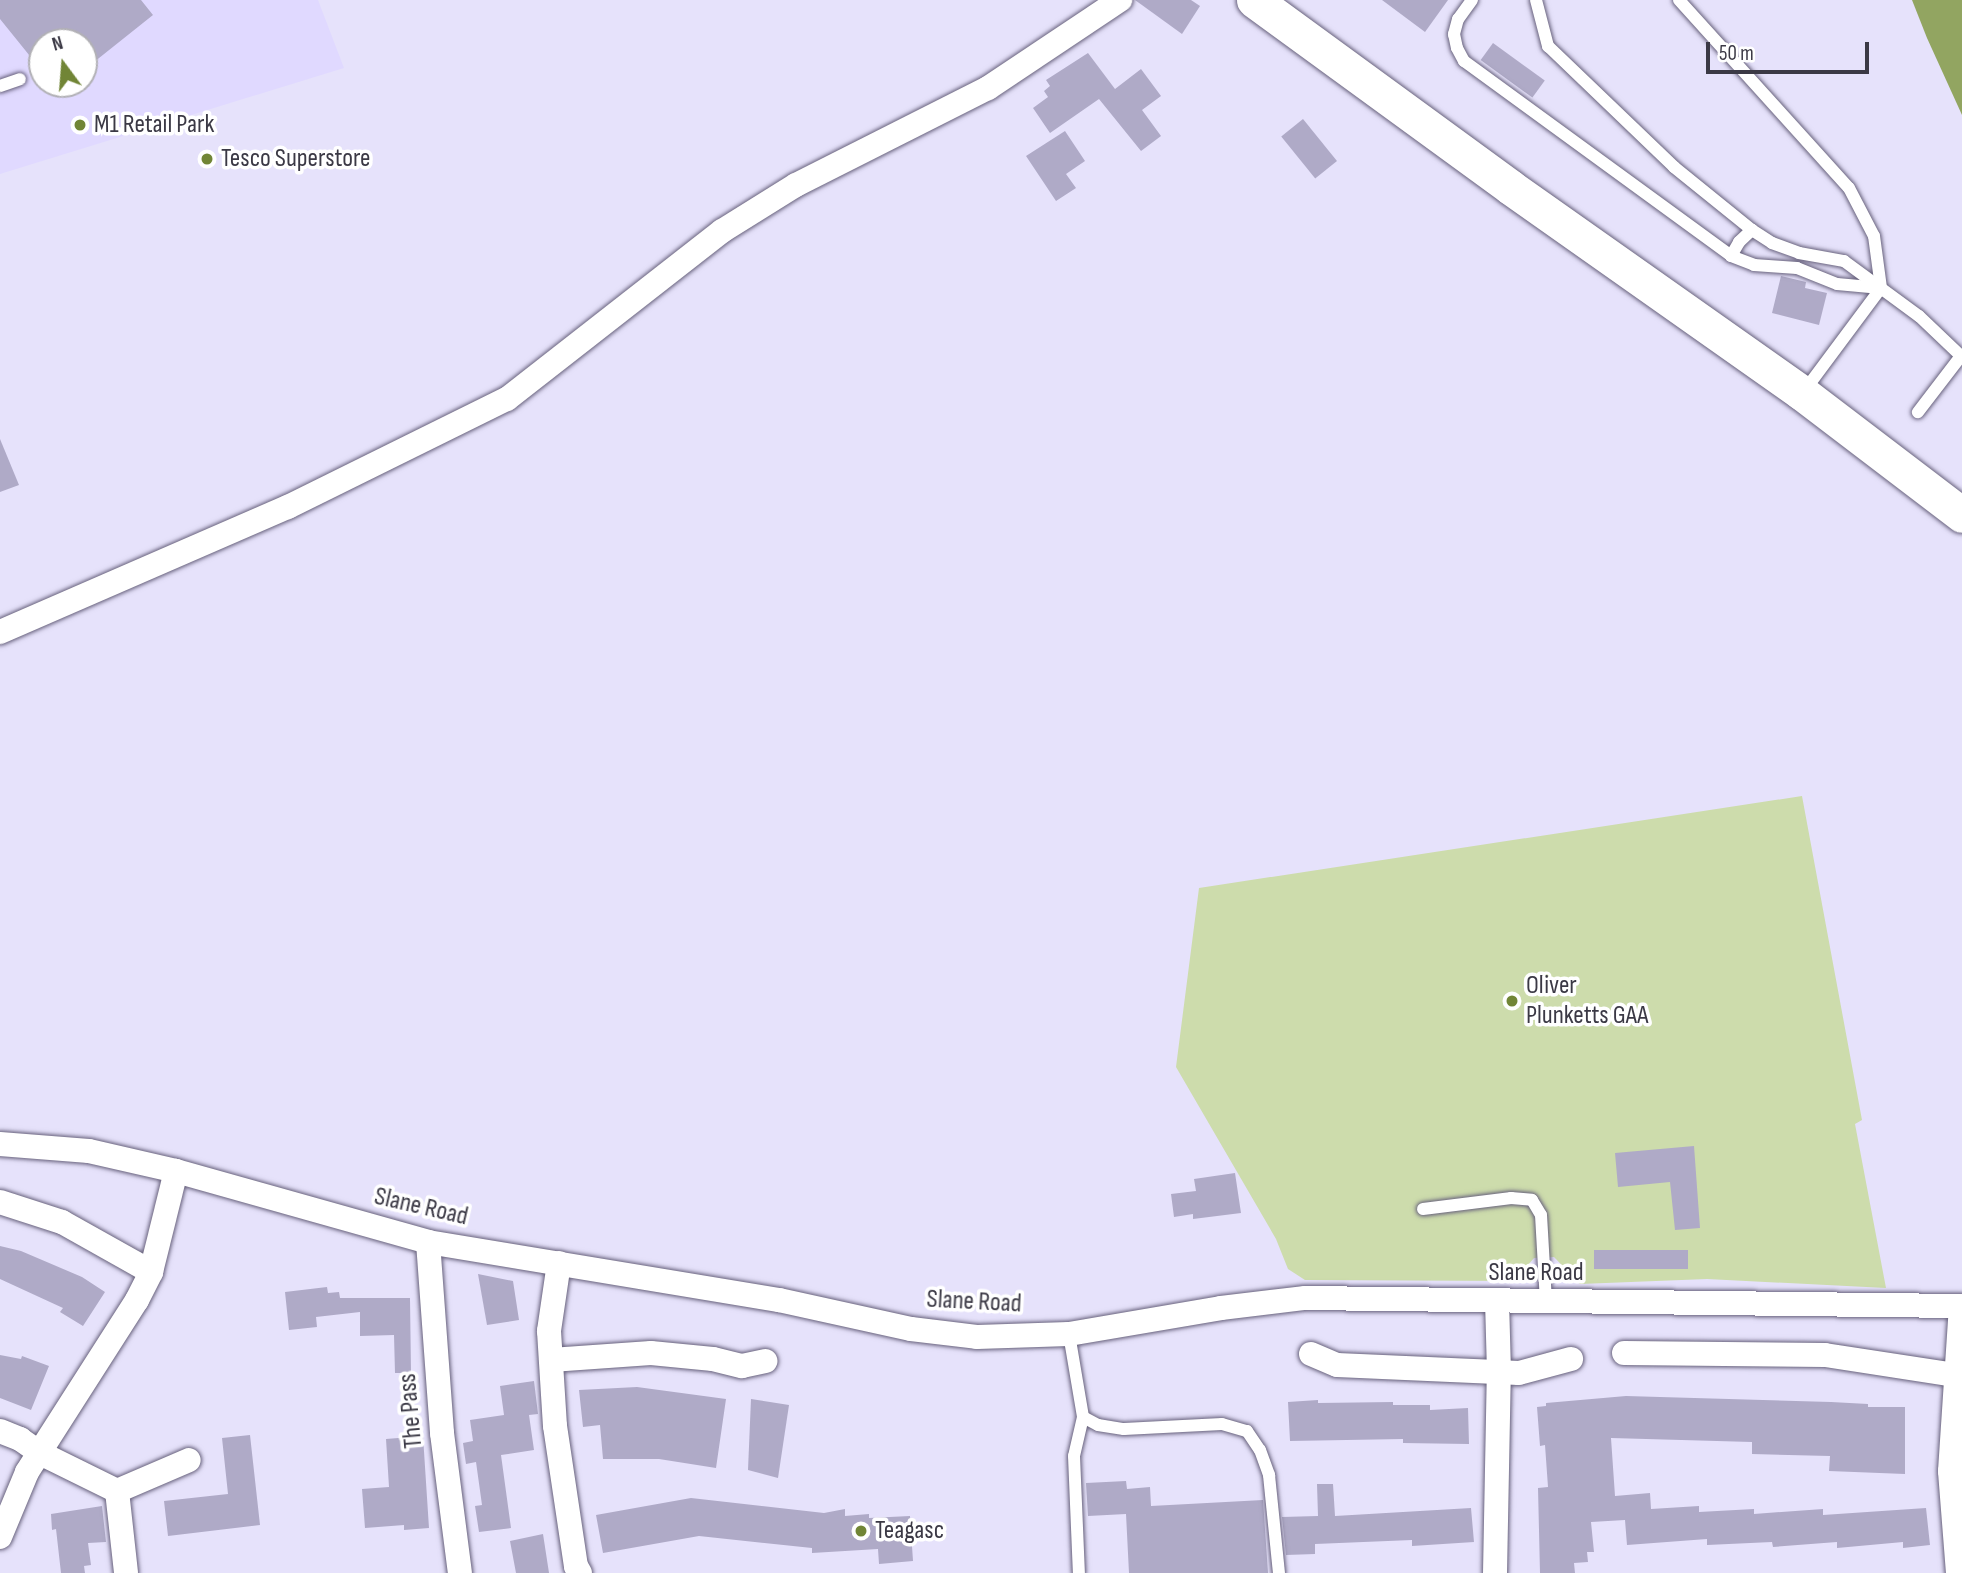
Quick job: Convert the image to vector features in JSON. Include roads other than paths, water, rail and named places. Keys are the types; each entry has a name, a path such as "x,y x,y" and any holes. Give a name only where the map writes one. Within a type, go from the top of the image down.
{"main road":[{"path":"1254,0 1499,179 1802,393 1962,515"}],"street":[{"path":"0,632 288,507 507,399 722,231 796,186 988,88 1120,0"},
{"name":"Slane Road","path":"0,1144 89,1151 176,1171 428,1242 779,1300 911,1329 977,1337 1069,1334 1275,1300 1961,1306"},
{"path":"0,1538 34,1463 137,1300 151,1272 176,1171"},
{"path":"0,1202 62,1222 151,1272"},
{"name":"The Pass","path":"428,1242 442,1433 460,1573"},
{"path":"559,1263 550,1319 555,1426 576,1566 580,1573"},
{"path":"1496,1573 1499,1372 1497,1302"},
{"path":"1958,1573 1951,1471 1961,1306"},
{"path":"551,1360 651,1353 713,1359 742,1366 765,1361"},
{"path":"1624,1353 1825,1354 1958,1376"},
{"path":"1311,1354 1337,1366 1519,1373 1570,1359"},
{"path":"0,1431 20,1438 34,1463 117,1491 189,1460"},
{"path":"117,1491 126,1573"}],"lane":[{"path":"1472,0 1458,19 1454,34 1464,61 1731,256 1754,265 1797,268 1837,284 1881,288"},
{"path":"1536,0 1548,46 1674,167 1772,243 1800,253 1844,261 1919,316 1961,356 1918,412"},
{"path":"1679,0 1849,188 1874,236 1881,288 1802,393"},
{"path":"0,86 20,79"},
{"path":"1731,256 1739,242 1752,230"},
{"path":"1423,1209 1511,1198 1532,1200 1541,1215 1546,1302"},
{"path":"1069,1334 1083,1417 1074,1456 1079,1573"},
{"path":"1083,1417 1098,1425 1124,1429 1222,1424 1247,1432 1260,1450 1269,1475 1279,1573"}],"place":[{"name":"M1 Retail Park","path":"80,125"},
{"name":"Tesco Superstore","path":"207,159"},
{"name":"Oliver Plunketts GAA","path":"1512,1001"},
{"name":"Teagasc","path":"861,1531"}]}
